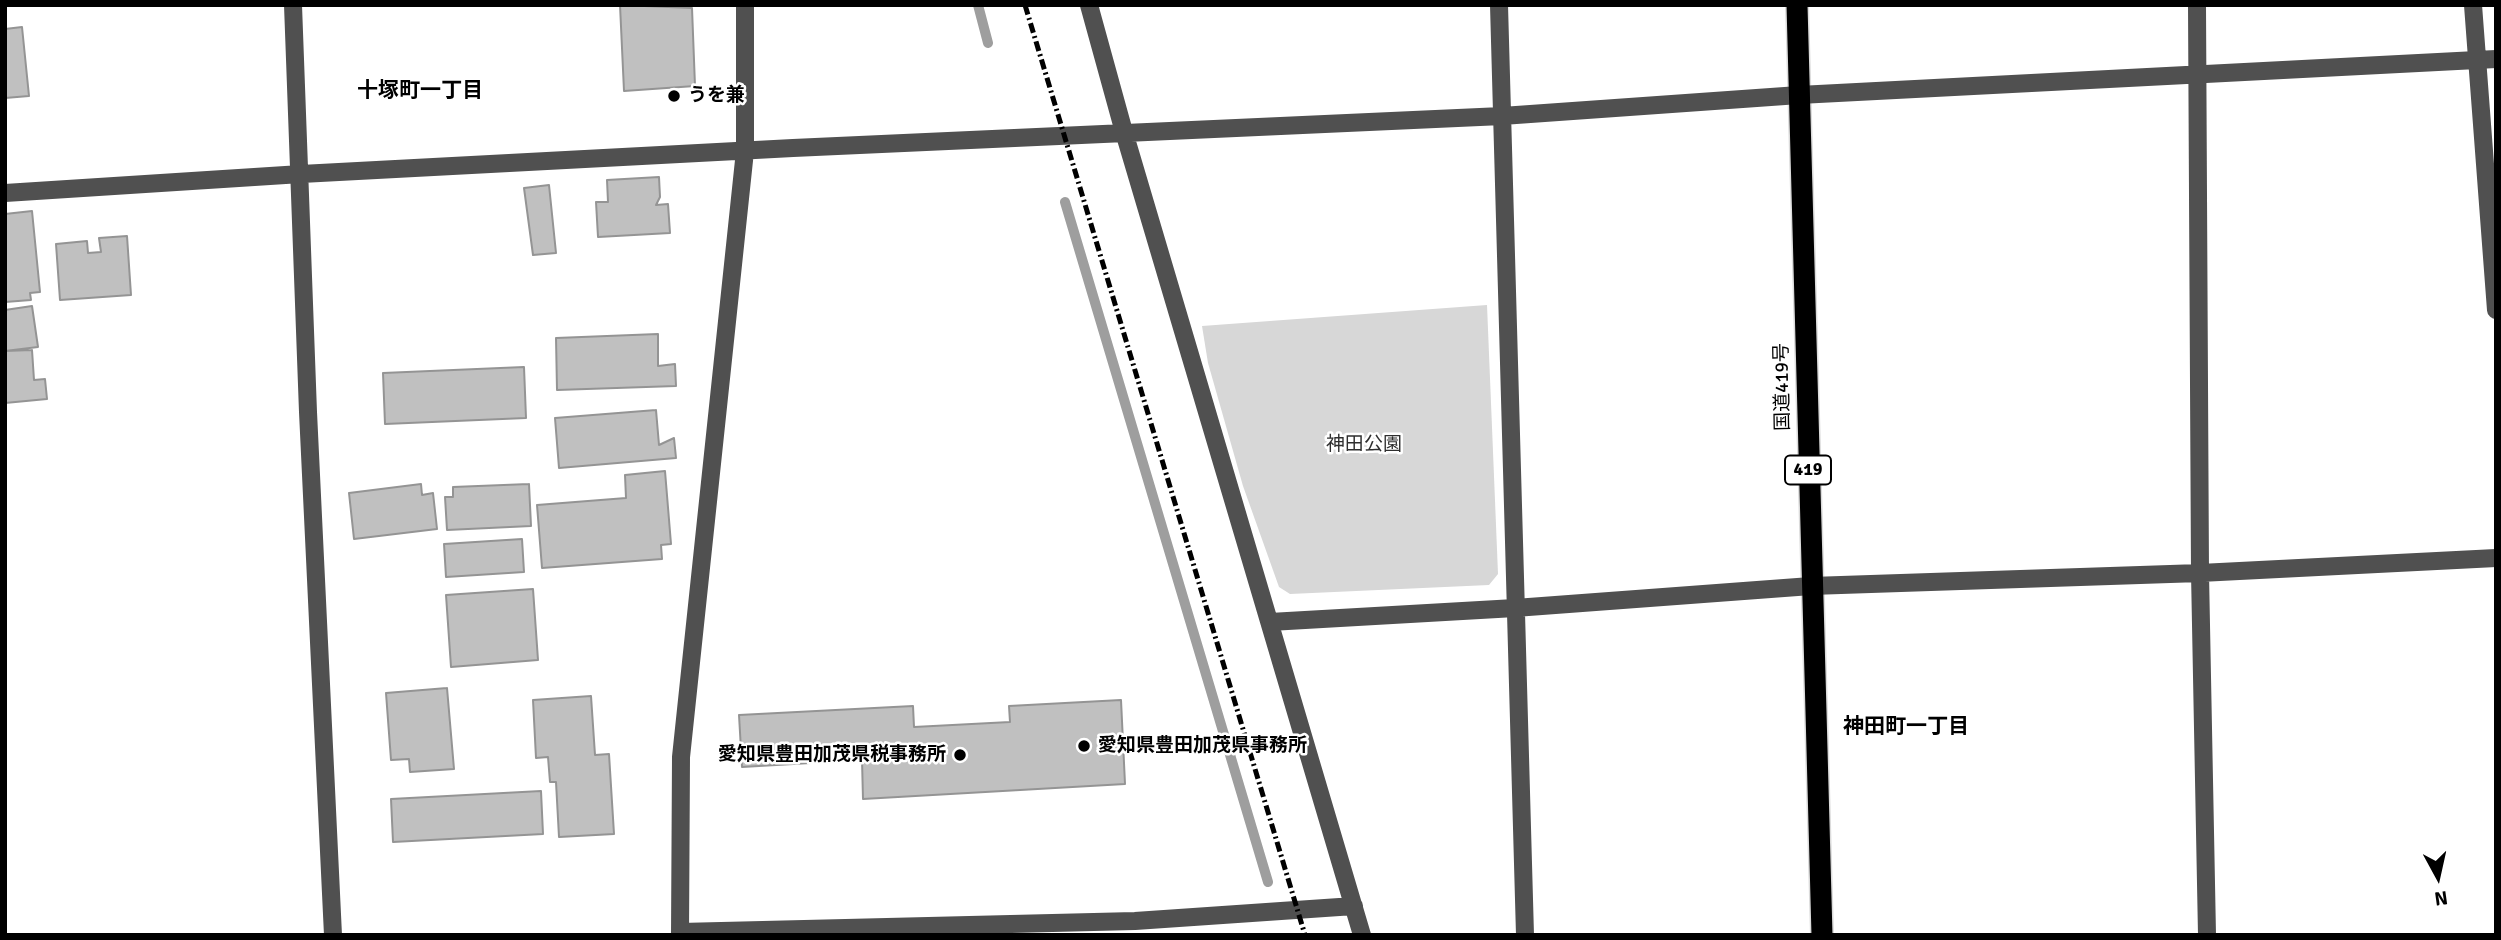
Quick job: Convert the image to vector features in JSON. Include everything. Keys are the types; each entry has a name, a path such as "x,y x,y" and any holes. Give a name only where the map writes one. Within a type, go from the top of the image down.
{"highway":[{"name":"国道419号","path":"1797,5 1822,935"}],"street":[{"path":"293,5 308,412 333,935"},
{"path":"745,5 745,150 681,757 680,933 1135,921 1354,906"},
{"path":"1089,5 1124,132 1362,935"},
{"path":"1499,5 1525,935"},
{"path":"2197,5 2200,573 2207,935"},
{"path":"2473,5 2496,310"},
{"path":"5,193 745,150 1502,116 1799,95 2496,59"},
{"path":"1270,622 1515,608 1811,586 2200,573 2496,558"}],"green space":[{"name":"神田公園","path":"1487,305 1498,574 1489,585 1290,594 1279,587 1243,486 1208,363 1202,326"}],"building":[{"path":"620,5 692,8 695,86 624,91"},
{"path":"22,27 29,96 5,98 5,29"},
{"path":"659,177 660,197 656,205 668,204 670,233 598,237 596,202 608,202 607,180"},
{"path":"549,185 556,253 533,255 524,188"},
{"path":"32,211 40,292 30,293 31,300 5,302 5,214"},
{"path":"127,236 131,295 60,300 56,244 87,241 88,253 101,252 99,238"},
{"path":"32,306 38,347 5,351 5,310"},
{"path":"658,334 658,366 675,364 676,386 557,390 556,338"},
{"path":"32,350 34,380 45,379 47,399 5,403 5,351"},
{"path":"524,367 526,418 385,424 383,373"},
{"path":"656,410 659,445 674,438 676,458 559,468 555,418"},
{"path":"665,471 671,544 661,545 662,559 542,568 537,505 626,498 625,475"},
{"path":"421,484 422,495 433,493 437,529 354,539 349,493"},
{"path":"529,484 531,526 447,530 445,497 453,497 453,487"},
{"path":"522,539 524,572 446,577 444,544"},
{"path":"533,589 538,660 451,667 446,595"},
{"path":"447,688 454,769 410,772 409,759 391,760 386,693"},
{"path":"591,696 595,755 609,754 614,834 559,837 556,782 550,782 548,757 536,758 533,700"},
{"path":"1121,700 1125,784 863,799 862,760 742,767 739,715 913,706 914,727 1010,722 1009,706"},
{"path":"541,791 543,834 393,842 391,799"}],"waterway":[{"path":"978,5 988,43"},
{"path":"1065,202 1268,882"}],"railway":[{"path":"1025,5 1305,935"}],"place":[{"name":"うを兼","path":"674,96"},
{"name":"愛知県豊田加茂県事務所","path":"1084,746"},
{"name":"愛知県豊田加茂県税事務所","path":"960,755"}],"district":[{"name":"十塚町一丁目","path":"420,91"},
{"name":"神田町一丁目","path":"1906,727"}]}
